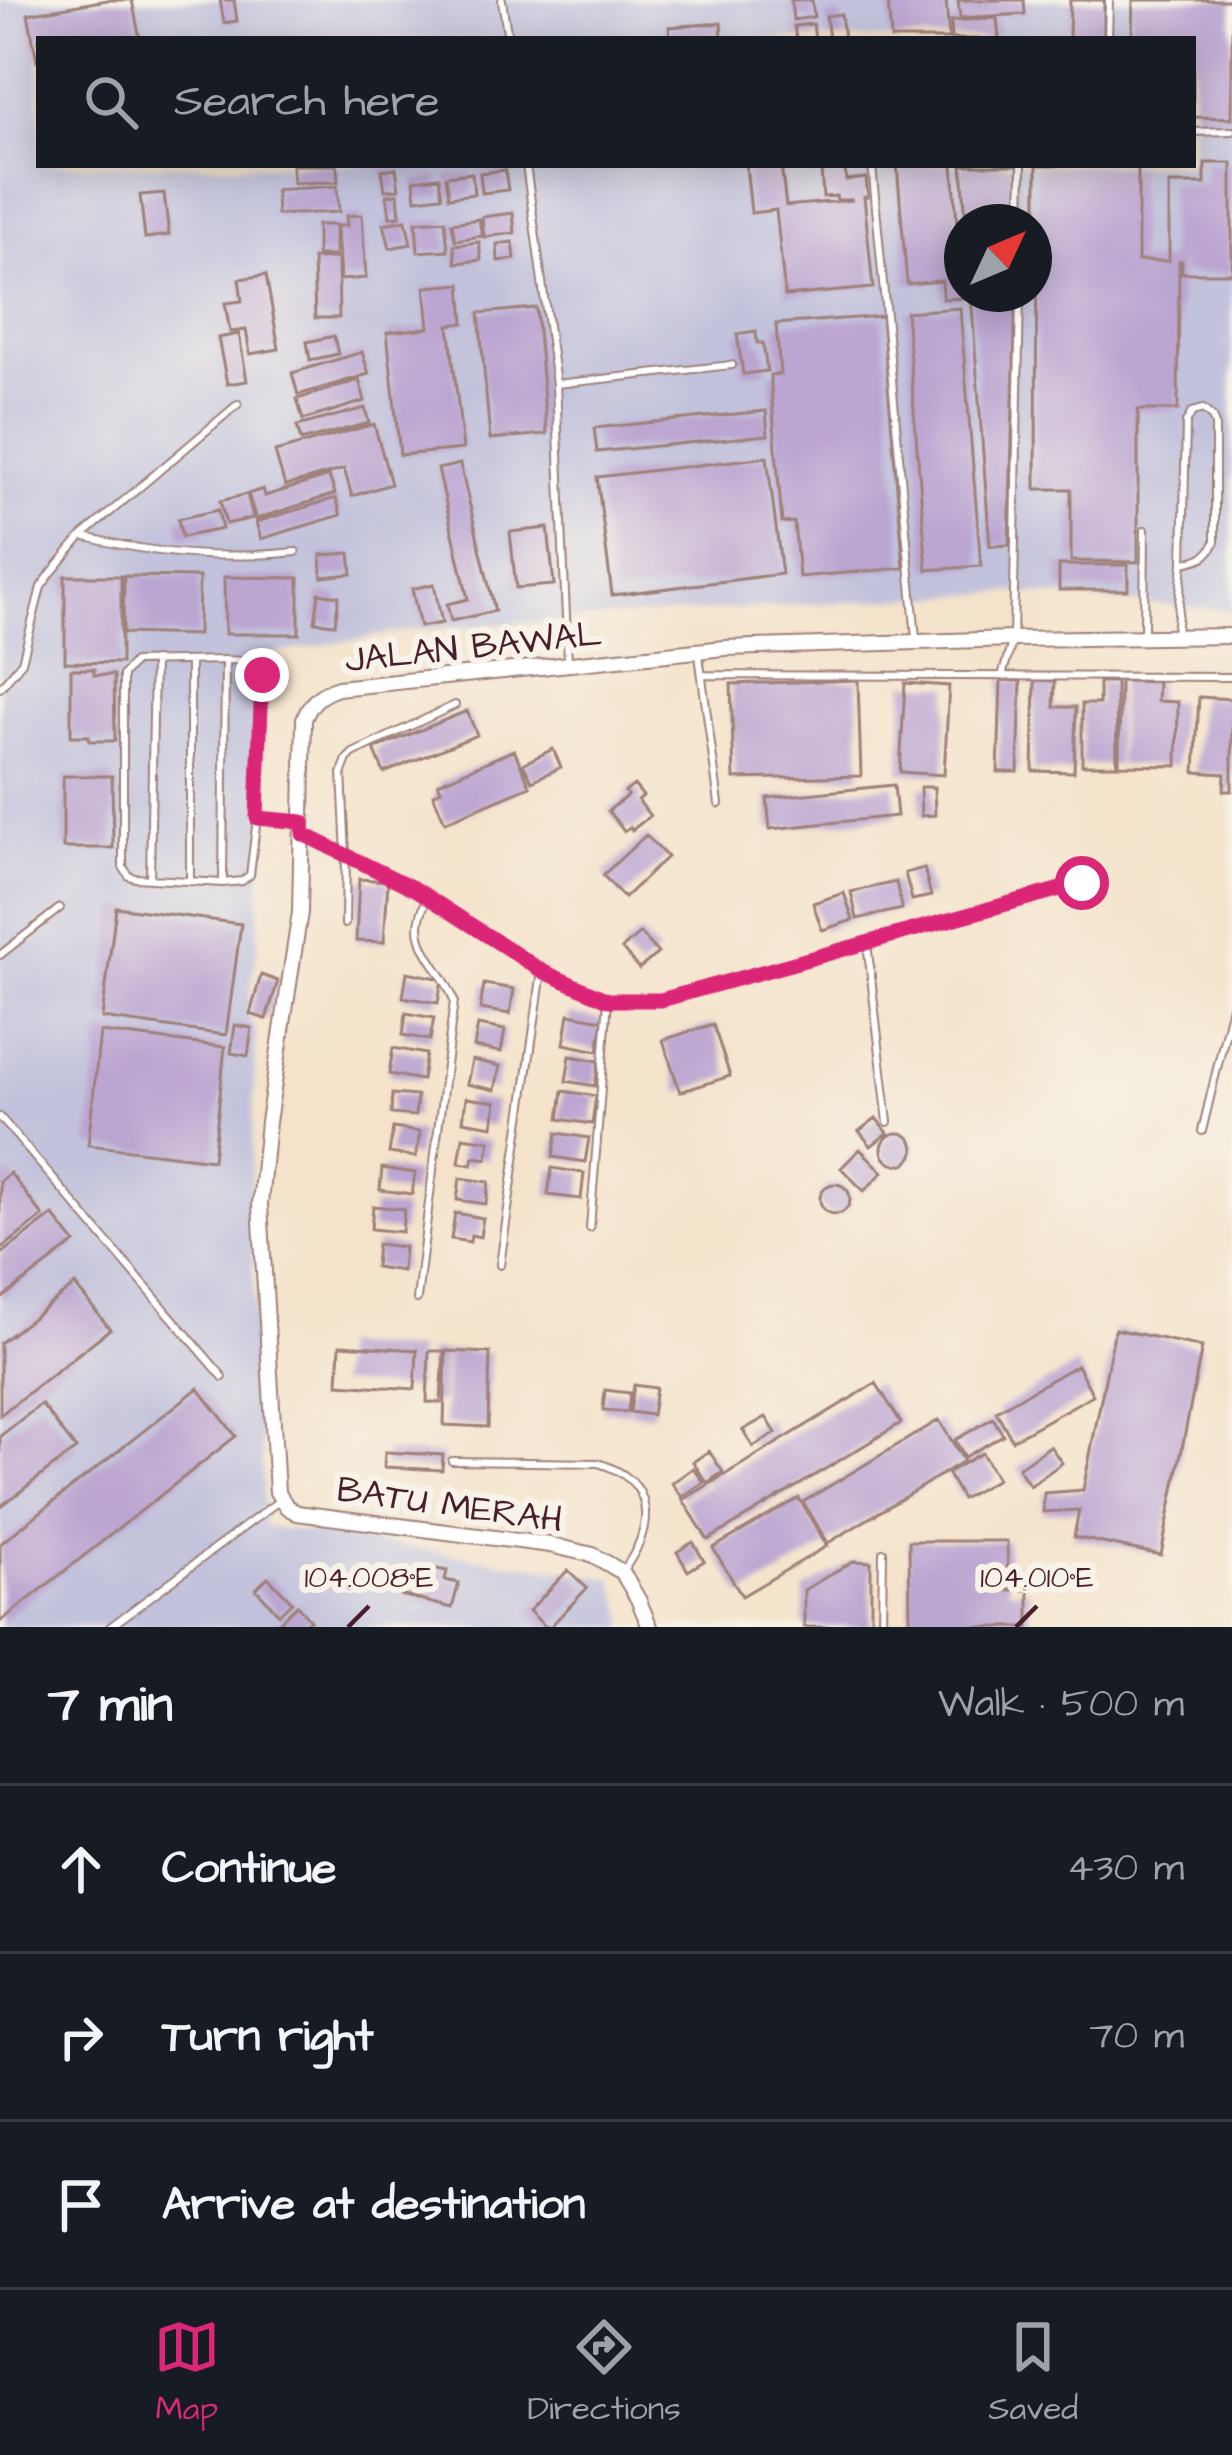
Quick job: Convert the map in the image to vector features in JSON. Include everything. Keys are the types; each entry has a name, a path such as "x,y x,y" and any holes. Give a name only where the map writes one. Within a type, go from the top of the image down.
{"street":[{"name":"JALAN BAWAL","path":"280,1500 260,1204 301,912 304,719 322,693 698,651 1232,636"},
{"name":"BATU MERAH","path":"280,1500 297,1513 550,1545 593,1555 622,1572"},
{"path":"622,1572 650,1627"}],"lane":[{"path":"502,0 508,36"},
{"path":"1108,36 1109,0"},
{"path":"1196,132 1232,131"},
{"path":"526,168 556,384 568,666"},
{"path":"872,168 916,642"},
{"path":"1021,204 1022,168"},
{"path":"1002,676 1013,639 1019,312"},
{"path":"556,384 732,364"},
{"path":"0,688 22,662 41,587 82,536 238,404"},
{"path":"1176,637 1186,423 1192,412 1203,409 1215,425 1215,542 1207,556 1183,563"},
{"path":"1144,530 1144,637"},
{"path":"82,536 201,555 296,552"},
{"path":"698,651 719,804"},
{"path":"223,883 225,660"},
{"path":"151,879 154,661"},
{"path":"190,661 190,881"},
{"path":"190,661 254,663 262,675 257,818 250,875 242,881 151,879 129,876 123,866 123,675 134,662 190,661"},
{"path":"704,675 1232,677"},
{"path":"345,924 342,772 347,759 455,705"},
{"path":"257,818 303,828 427,897 542,971 608,1000 661,1000 1082,883"},
{"path":"417,1299 454,1001 424,947 418,925 427,897"},
{"path":"0,955 60,908"},
{"path":"867,943 888,1122"},
{"path":"500,1265 542,971"},
{"path":"590,1228 608,1000"},
{"path":"1202,1131 1232,1006"},
{"path":"0,1117 223,1377"},
{"path":"452,1461 598,1462 628,1477 645,1508 646,1532 622,1572"},
{"path":"110,1627 280,1500"},
{"path":"882,1627 883,1552"}],"shaded area":[{"path":"0,0 1232,0 1232,611 1008,592 413,630 267,655 258,945 247,1014 256,1031 250,1209 265,1526 612,1578 624,1627 0,1627"}],"building":[{"path":"132,0 139,36 36,36 36,56 28,14"},
{"path":"220,0 234,0 237,21 224,23"},
{"path":"791,0 812,0 814,17 793,20"},
{"path":"888,0 946,0 949,36 891,36"},
{"path":"958,0 1024,0 1025,14 960,18"},
{"path":"1070,0 1104,0 1104,36 1069,36"},
{"path":"1133,0 1232,0 1232,118 1196,117 1196,36 1132,36"},
{"path":"841,14 844,36 829,36 826,16"},
{"path":"997,18 999,36 952,36 951,21"},
{"path":"721,23 722,36 670,36 669,27"},
{"path":"813,24 815,36 796,36 794,26"},
{"path":"1205,163 1232,163 1232,273 1182,273 1179,261 1178,410 1138,410 1138,562 1071,561 1071,489 1036,489 1037,312 1052,312 1052,204 1037,204 1037,168 1138,168 1138,261 1169,261 1169,184 1205,184"},
{"path":"292,168 337,168 338,182 293,183"},
{"path":"396,168 399,189 385,190 382,170"},
{"path":"746,168 781,168 786,206 853,200 823,197 821,170 845,168 846,180 866,178 873,288 785,296 776,210 751,213"},
{"path":"897,168 953,168 956,204 944,204 944,299 942,281 907,284"},
{"path":"962,168 1020,168 1019,204 965,204"},
{"path":"505,170 508,190 482,193 480,173"},
{"path":"472,173 474,194 449,197 446,176"},
{"path":"439,177 442,196 416,199 414,180"},
{"path":"337,186 339,212 277,215 276,190"},
{"path":"164,193 169,235 145,238 140,195"},
{"path":"398,194 400,216 390,217 387,195"},
{"path":"513,213 515,233 484,237 482,217"},
{"path":"362,215 366,278 340,280 337,226 347,226 346,216"},
{"path":"479,219 482,236 455,240 452,223"},
{"path":"406,220 411,244 390,248 384,224"},
{"path":"445,220 448,250 418,252 416,222"},
{"path":"317,225 335,225 335,256 317,256"},
{"path":"479,242 481,260 456,263 454,245"},
{"path":"513,242 515,259 498,261 497,244"},
{"path":"338,258 339,318 315,318 313,259"},
{"path":"266,275 279,349 250,354 246,330 230,332 225,303 242,301 239,279"},
{"path":"461,284 464,323 449,325 463,449 400,455 387,332 429,328 425,287"},
{"path":"536,308 547,434 490,439 479,313"},
{"path":"906,312 960,312 981,566 927,570"},
{"path":"972,312 1015,312 1009,545 990,546"},
{"path":"882,316 904,568 799,577 794,522 782,523 770,375 780,374 776,324"},
{"path":"756,331 767,371 743,374 737,334"},
{"path":"239,334 247,381 227,384 218,338"},
{"path":"334,336 338,354 310,360 307,342"},
{"path":"362,352 369,374 298,395 292,373"},
{"path":"359,380 365,401 303,420 297,399"},
{"path":"365,408 369,423 301,441 297,426"},
{"path":"766,411 768,435 597,452 594,428"},
{"path":"374,424 391,484 352,496 344,469 285,486 275,452"},
{"path":"767,457 782,574 612,595 597,477"},
{"path":"460,464 495,611 451,621 447,604 468,599 438,469"},
{"path":"329,476 335,494 256,519 248,494 263,489 265,496"},
{"path":"247,494 253,518 226,524 220,501"},
{"path":"336,498 341,515 261,539 256,522"},
{"path":"218,510 222,529 182,537 178,519"},
{"path":"548,528 554,585 516,588 510,532"},
{"path":"350,553 352,574 322,577 321,555"},
{"path":"1059,565 1128,565 1128,590 1059,590"},
{"path":"65,576 121,576 121,663 65,662"},
{"path":"124,576 199,577 198,635 123,633"},
{"path":"224,577 299,578 299,634 225,634"},
{"path":"434,584 442,623 420,627 412,589"},
{"path":"319,593 339,596 335,624 315,622"},
{"path":"71,669 114,675 115,741 71,736"},
{"path":"858,680 861,776 734,779 731,684"},
{"path":"1001,680 1021,681 1018,772 998,772"},
{"path":"1035,680 1055,681 1054,707 1076,707 1074,772 1033,771"},
{"path":"1120,681 1158,682 1157,701 1178,702 1177,766 1119,765"},
{"path":"1099,682 1116,682 1117,765 1082,765 1082,704 1099,704"},
{"path":"905,683 949,686 944,775 900,772"},
{"path":"1199,697 1232,699 1232,791 1224,791 1225,774 1195,772"},
{"path":"467,711 477,735 384,773 374,749"},
{"path":"553,749 561,767 532,781 523,764"},
{"path":"514,750 530,786 445,822 433,794 441,790 438,783"},
{"path":"63,776 112,776 113,848 63,848"},
{"path":"634,785 650,816 624,831 608,811"},
{"path":"894,785 897,816 770,829 767,798"},
{"path":"920,787 934,787 935,815 921,816"},
{"path":"646,835 667,857 624,898 603,875"},
{"path":"924,868 931,896 912,900 905,873"},
{"path":"359,879 388,881 384,942 356,941"},
{"path":"896,882 902,909 857,919 851,892"},
{"path":"844,893 853,920 822,930 813,903"},
{"path":"116,907 241,924 226,1035 102,1018"},
{"path":"640,933 658,953 639,969 622,949"},
{"path":"407,972 442,979 438,1003 403,997"},
{"path":"261,975 278,981 266,1019 250,1014"},
{"path":"484,984 514,989 510,1014 480,1009"},
{"path":"406,1013 434,1018 430,1040 403,1035"},
{"path":"569,1014 603,1020 598,1051 564,1044"},
{"path":"713,1024 730,1076 680,1092 663,1040"},
{"path":"235,1025 252,1028 248,1056 231,1053"},
{"path":"478,1025 505,1030 501,1052 474,1047"},
{"path":"100,1032 225,1047 213,1160 88,1145"},
{"path":"393,1048 426,1054 422,1080 389,1074"},
{"path":"570,1056 599,1061 595,1086 566,1081"},
{"path":"472,1060 500,1066 495,1090 467,1084"},
{"path":"563,1091 596,1096 592,1124 559,1119"},
{"path":"392,1094 417,1096 415,1116 391,1114"},
{"path":"466,1098 496,1102 493,1126 463,1121"},
{"path":"876,1118 888,1133 871,1146 859,1131"},
{"path":"393,1128 420,1132 416,1157 389,1153"},
{"path":"557,1133 589,1138 585,1162 553,1157"},
{"path":"898,1133 909,1138 914,1149 909,1160 898,1165 887,1160 882,1149 887,1138"},
{"path":"463,1137 490,1141 487,1159 474,1157 472,1165 459,1163"},
{"path":"860,1149 883,1172 864,1191 841,1168"},
{"path":"382,1168 415,1173 412,1194 380,1190"},
{"path":"552,1168 584,1173 581,1199 548,1195"},
{"path":"10,1173 43,1216 0,1250 0,1181"},
{"path":"460,1178 489,1182 486,1204 457,1200"},
{"path":"835,1184 846,1188 850,1199 846,1210 835,1214 824,1210 820,1199 824,1188"},
{"path":"373,1206 404,1209 402,1232 371,1229"},
{"path":"455,1213 483,1218 480,1237 471,1235 470,1242 451,1239"},
{"path":"53,1215 75,1243 0,1300 0,1255"},
{"path":"377,1244 404,1247 402,1271 375,1267"},
{"path":"75,1285 110,1329 0,1415 0,1343"},
{"path":"1115,1329 1202,1347 1161,1555 1074,1537 1079,1510 1043,1512 1044,1493 1083,1490"},
{"path":"340,1345 417,1350 415,1389 338,1384"},
{"path":"429,1351 444,1351 441,1403 427,1402"},
{"path":"446,1351 490,1353 488,1427 444,1425"},
{"path":"1077,1365 1093,1395 1012,1440 996,1411"},
{"path":"876,1383 901,1423 708,1540 683,1500"},
{"path":"634,1385 656,1388 652,1415 630,1412"},
{"path":"198,1388 236,1436 0,1622 0,1544"},
{"path":"605,1390 630,1393 628,1412 603,1410"},
{"path":"41,1404 76,1449 0,1507 0,1436"},
{"path":"766,1417 776,1433 753,1447 743,1430"},
{"path":"993,1418 1003,1435 965,1457 955,1440"},
{"path":"939,1420 964,1461 828,1543 803,1502"},
{"path":"1050,1446 1062,1463 1030,1486 1018,1468"},
{"path":"709,1451 723,1472 707,1483 693,1462"},
{"path":"385,1452 443,1455 442,1470 384,1467"},
{"path":"982,1453 997,1479 962,1499 947,1473"},
{"path":"693,1468 704,1482 682,1497 672,1483"},
{"path":"799,1498 827,1546 742,1596 713,1548"},
{"path":"909,1541 1007,1541 1008,1590 1029,1590 1029,1627 910,1627"},
{"path":"693,1542 704,1561 688,1571 677,1552"},
{"path":"853,1561 871,1562 871,1627 804,1627 804,1590"},
{"path":"432,1568 447,1571 445,1580 459,1583 452,1608 400,1595 406,1570 430,1575"},
{"path":"568,1570 587,1588 546,1627 529,1611"},
{"path":"268,1577 292,1602 279,1614 256,1589"},
{"path":"297,1605 310,1620 302,1627 282,1627 278,1623"}],"route":[{"path":"262,675 257,818 303,822 303,834 417,890 542,971 608,1000 661,1000 1082,883"}]}
